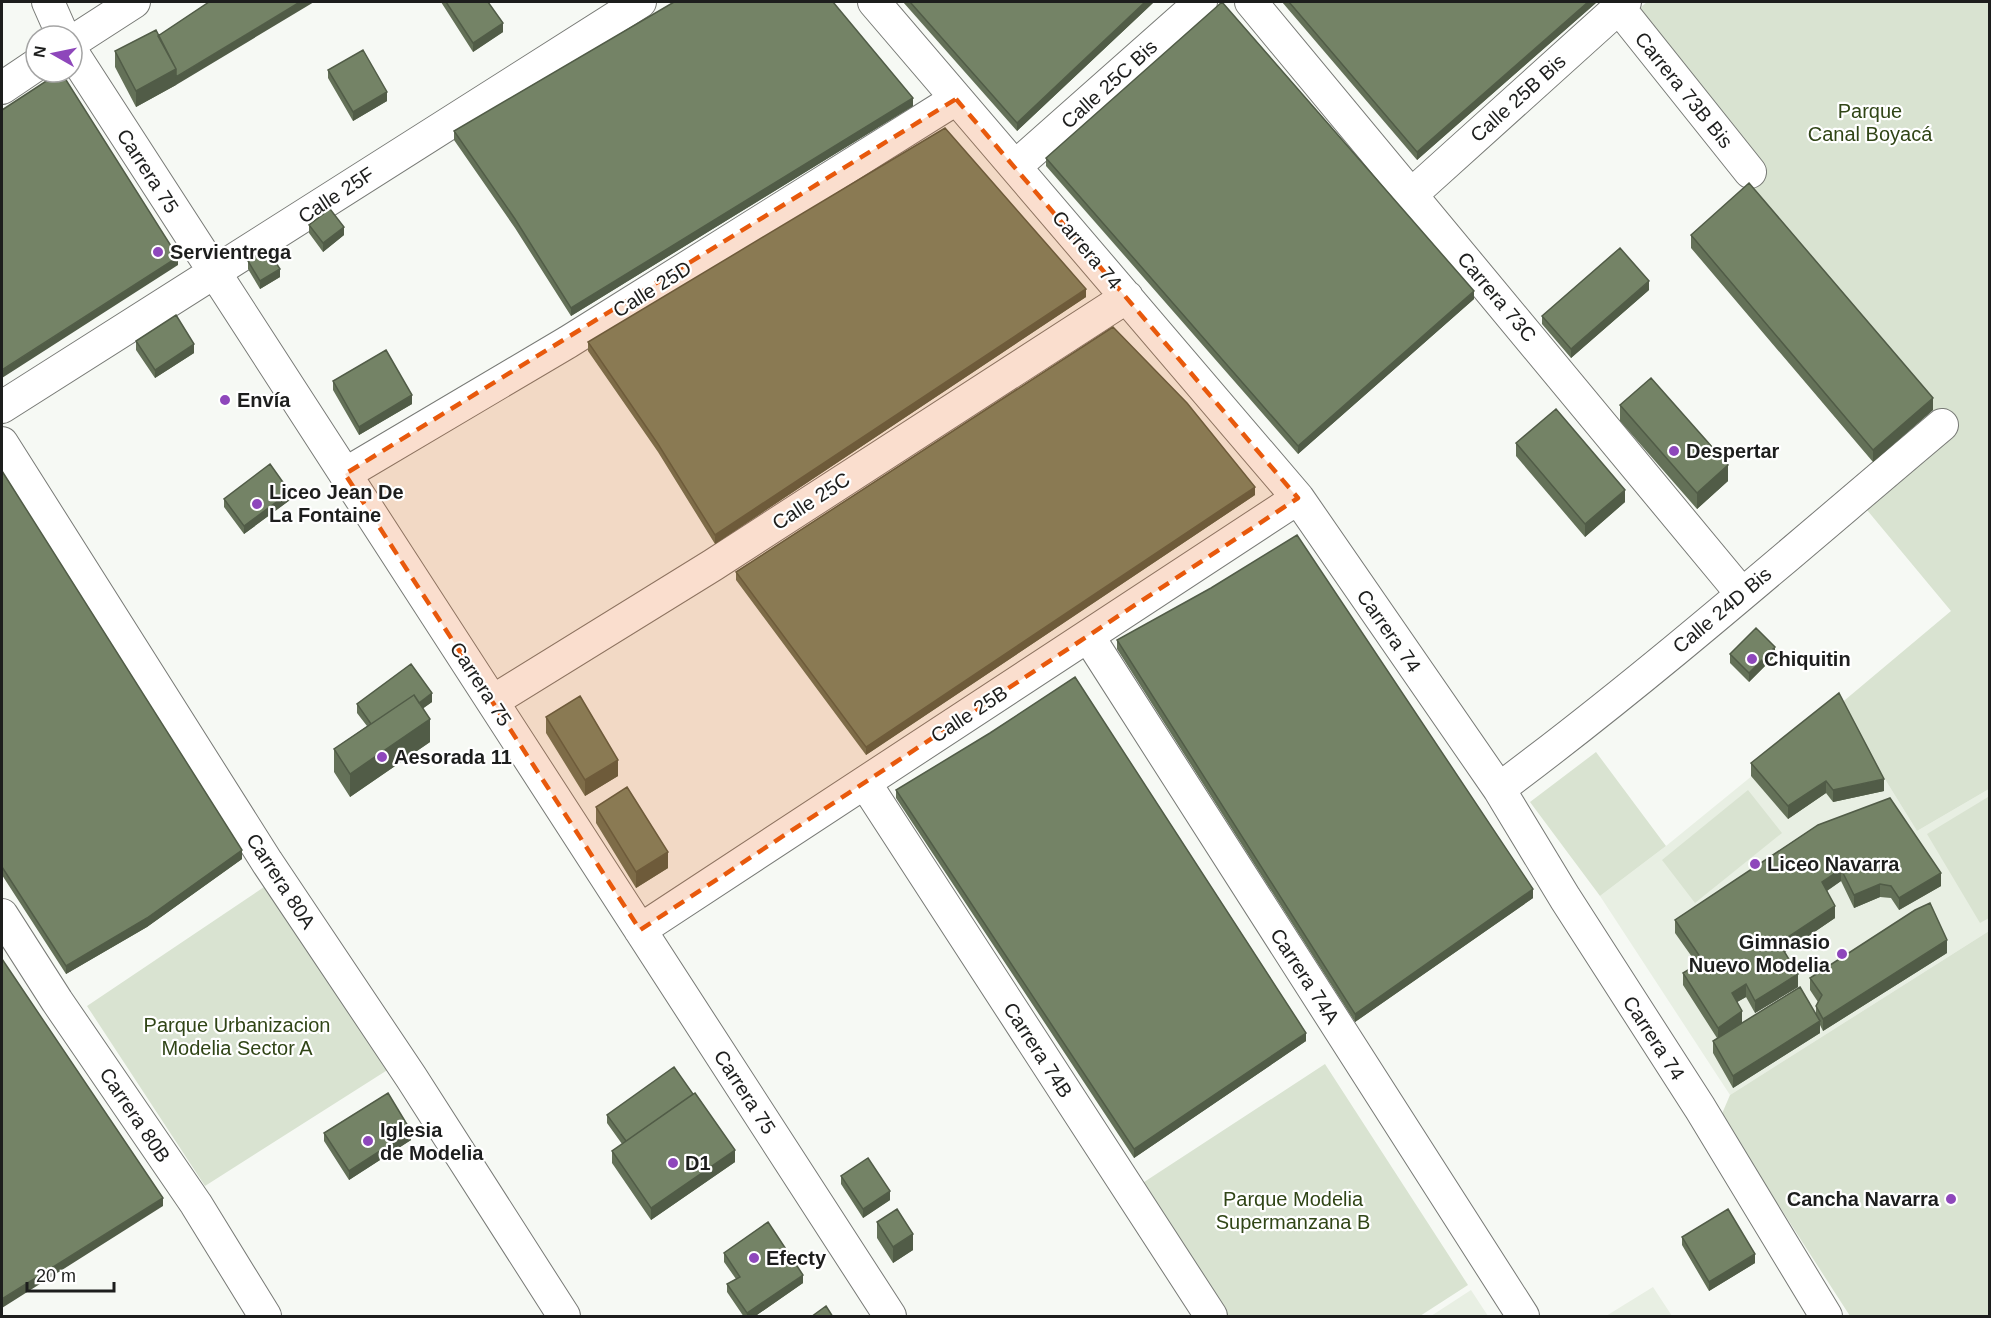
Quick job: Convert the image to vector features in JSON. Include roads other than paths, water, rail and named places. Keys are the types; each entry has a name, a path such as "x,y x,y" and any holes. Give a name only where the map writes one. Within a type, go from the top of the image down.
{"street":[{"path":"48,2 58,24"},
{"path":"84,34 134,2"},
{"name":"Calle 25F","path":"2,407 640,2"},
{"name":"Carrera 74","path":"874,2 1298,498 1499,789 1564,898 1700,1108 1826,1317"},
{"name":"Calle 25C Bis","path":"1016,166 1201,2"},
{"name":"Carrera 73C","path":"1251,2 1742,594"},
{"name":"Calle 25B Bis","path":"1411,195 1622,4"},
{"name":"Carrera 73B Bis","path":"1622,4 1750,172"},
{"name":"Carrera 75","path":"84,71 890,1317"},
{"path":"2,88 24,74"},
{"name":"Calle 25D","path":"345,474 568,342 956,99"},
{"name":"Calle 25C","path":"493,702 713,565 1127,297"},
{"name":"Calle 24D Bis","path":"1499,789 1549,752 1742,594 1942,425"},
{"name":"Carrera 80A","path":"2,443 267,862 411,1077 564,1317"},
{"name":"Calle 25B","path":"640,930 1298,498"},
{"name":"Carrera 74A","path":"1088,636 1523,1317"},
{"name":"Carrera 74B","path":"865,783 1211,1317"},
{"name":"Carrera 80B","path":"2,915 57,1001 196,1204 265,1317"}],"place":[{"name":"Servientrega","path":"158,252"},
{"name":"Envía","path":"225,400"},
{"name":"Despertar","path":"1674,451"},
{"name":"Liceo Jean De La Fontaine","path":"257,504"},
{"name":"Chiquitin","path":"1752,659"},
{"name":"Aesorada 11","path":"382,757"},
{"name":"Liceo Navarra","path":"1755,864"},
{"name":"Gimnasio Nuevo Modelia","path":"1842,954"},
{"name":"Iglesia de Modelia","path":"368,1141"},
{"name":"D1","path":"673,1163"},
{"name":"Cancha Navarra","path":"1951,1199"},
{"name":"Efecty","path":"754,1258"}],"park label":[{"name":"Parque Canal Boyacá","path":"1870,122"},
{"name":"Parque Urbanizacion Modelia Sector A","path":"237,1036"},
{"name":"Parque Modelia Supermanzana B","path":"1293,1210"}]}
